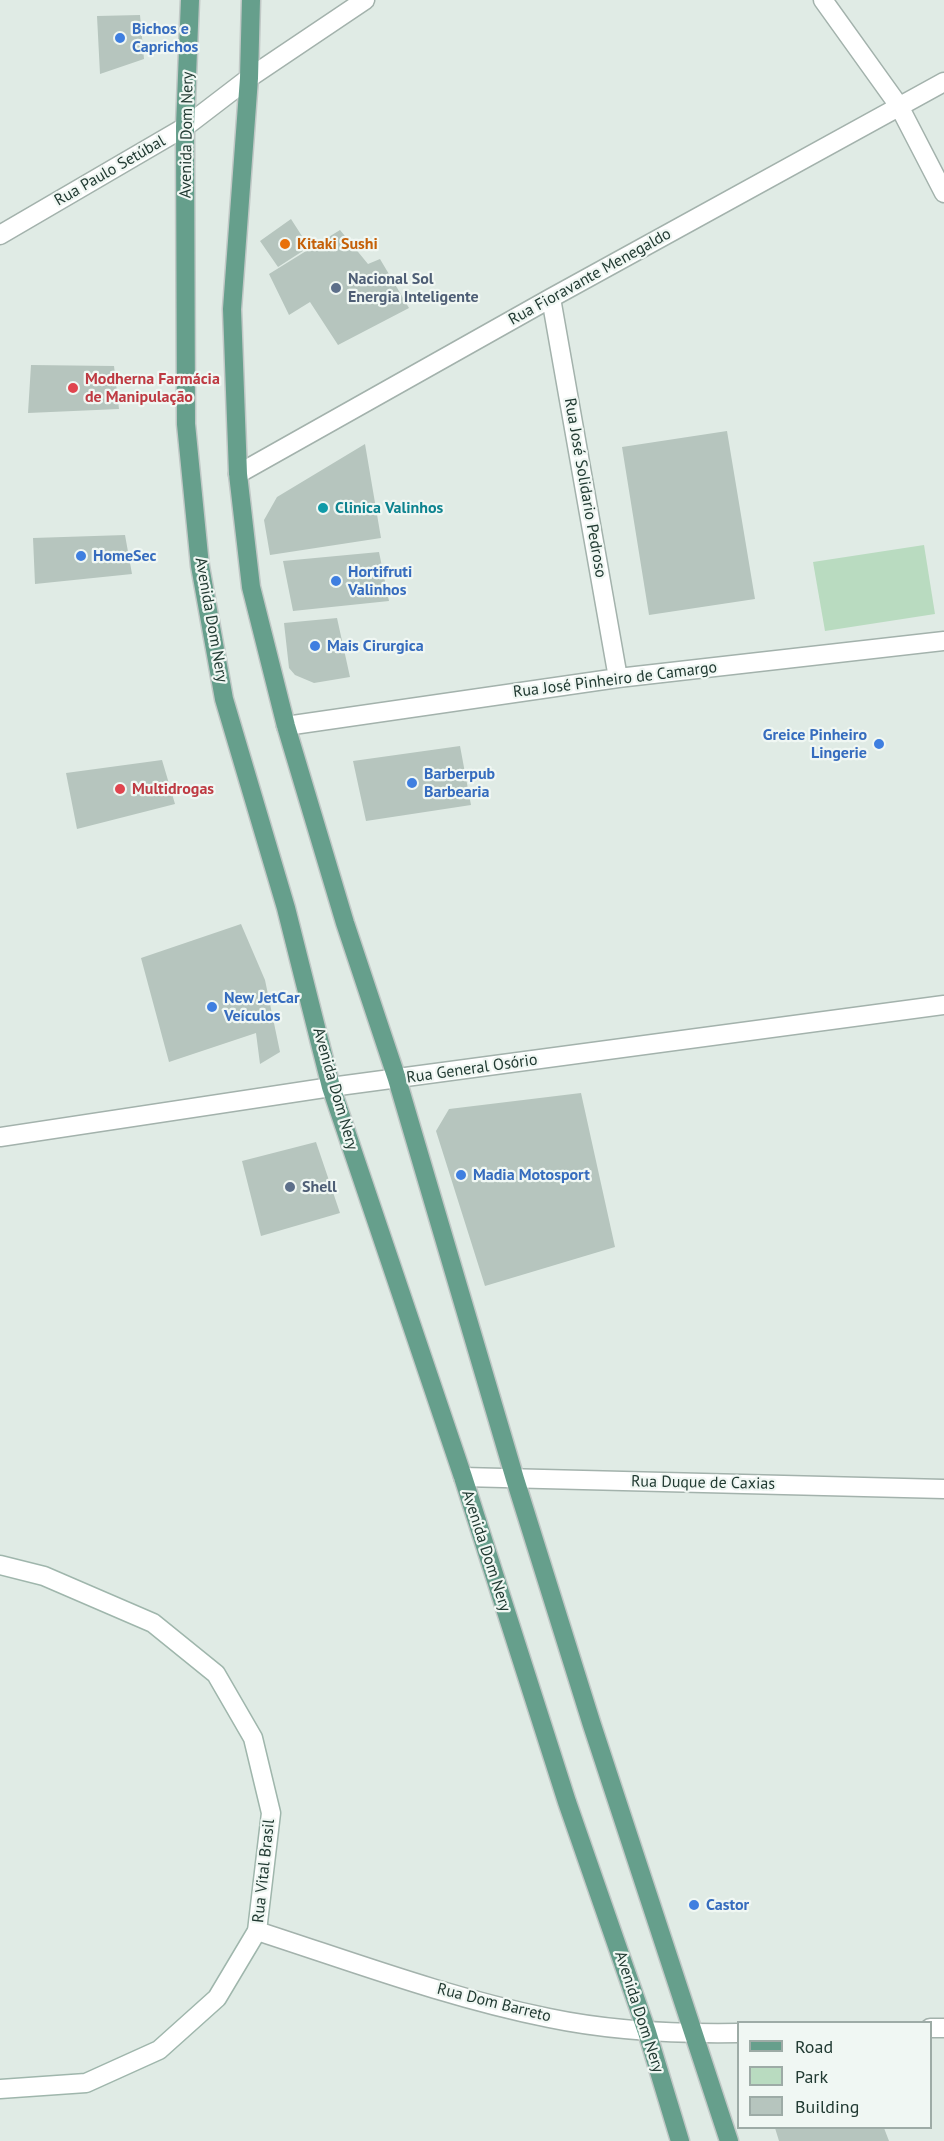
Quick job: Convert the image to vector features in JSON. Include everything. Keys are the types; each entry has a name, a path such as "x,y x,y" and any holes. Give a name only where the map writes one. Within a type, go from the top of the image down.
{"main road":[{"name":"Avenida Dom Nery","path":"190,0 185,126 186,424 201,566 224,699 286,908 331,1087 463,1477 567,1802 647,2032 680,2141"},
{"path":"251,0 249,78 232,309 238,474 251,587 286,726 345,923 397,1079 515,1479 592,1725 729,2141"}],"street":[{"name":"Rua Paulo Setúbal","path":"0,235 185,126 249,78 365,0"},
{"path":"823,0 899,106 944,193"},
{"name":"Rua Fioravante Menegaldo","path":"238,474 551,298 944,82"},
{"name":"Rua José Solidario Pedroso","path":"551,298 618,678"},
{"name":"Rua José Pinheiro de Camargo","path":"286,726 618,678 944,641"},
{"name":"Rua General Osório","path":"0,1137 331,1087 944,1005"},
{"name":"Rua Duque de Caxias","path":"463,1477 944,1489"},
{"name":"Rua Vital Brasil","path":"0,1565 44,1576 153,1623 216,1674 253,1738 271,1814 257,1931 217,1998 159,2050 86,2083 0,2089"},
{"name":"Rua Dom Barreto","path":"257,1931 448,1993 549,2018 647,2032 737,2033"}],"green space":[{"path":"924,545 935,614 825,631 813,562"}],"building":[{"name":"Bichos e Caprichos","path":"140,15 144,59 100,74 97,16"},
{"name":"Kitaki Sushi","path":"291,219 309,247 278,267 260,241"},
{"name":"Nacional Sol Energia Inteligente","path":"340,230 368,264 380,259 409,308 338,345 310,302 289,315 269,274"},
{"name":"Modherna Farmácia de Manipulação","path":"31,365 114,366 119,409 28,413"},
{"path":"727,431 755,599 649,615 622,447"},
{"name":"Clinica Valinhos","path":"365,444 381,538 270,555 264,520 277,497"},
{"name":"HomeSec","path":"125,535 132,574 35,584 33,538"},
{"name":"Hortifruti Valinhos","path":"379,552 389,601 293,611 283,561"},
{"name":"Mais Cirurgica","path":"337,618 350,677 314,683 295,675 289,668 284,623"},
{"name":"Barberpub Barbearia","path":"460,746 471,805 366,821 353,761"},
{"name":"Multidrogas","path":"162,760 175,804 77,829 66,773"},
{"name":"New JetCar Veículos","path":"241,924 265,980 280,1052 260,1064 256,1033 169,1062 141,958"},
{"path":"581,1093 615,1247 485,1286 436,1131 449,1109"},
{"name":"Shell","path":"316,1142 340,1213 261,1236 242,1161"},
{"path":"775,2129 884,2129 889,2141 779,2141"}],"place":[{"name":"Bichos e Caprichos","path":"120,38"},
{"name":"Kitaki Sushi","path":"285,244"},
{"name":"Nacional Sol Energia Inteligente","path":"336,288"},
{"name":"Modherna Farmácia de Manipulação","path":"73,388"},
{"name":"Clinica Valinhos","path":"323,508"},
{"name":"HomeSec","path":"81,556"},
{"name":"Hortifruti Valinhos","path":"336,581"},
{"name":"Mais Cirurgica","path":"315,646"},
{"name":"Greice Pinheiro Lingerie","path":"879,744"},
{"name":"Barberpub Barbearia","path":"412,783"},
{"name":"Multidrogas","path":"120,789"},
{"name":"New JetCar Veículos","path":"212,1007"},
{"name":"Madia Motosport","path":"461,1175"},
{"name":"Shell","path":"290,1187"},
{"name":"Castor","path":"694,1905"}]}
